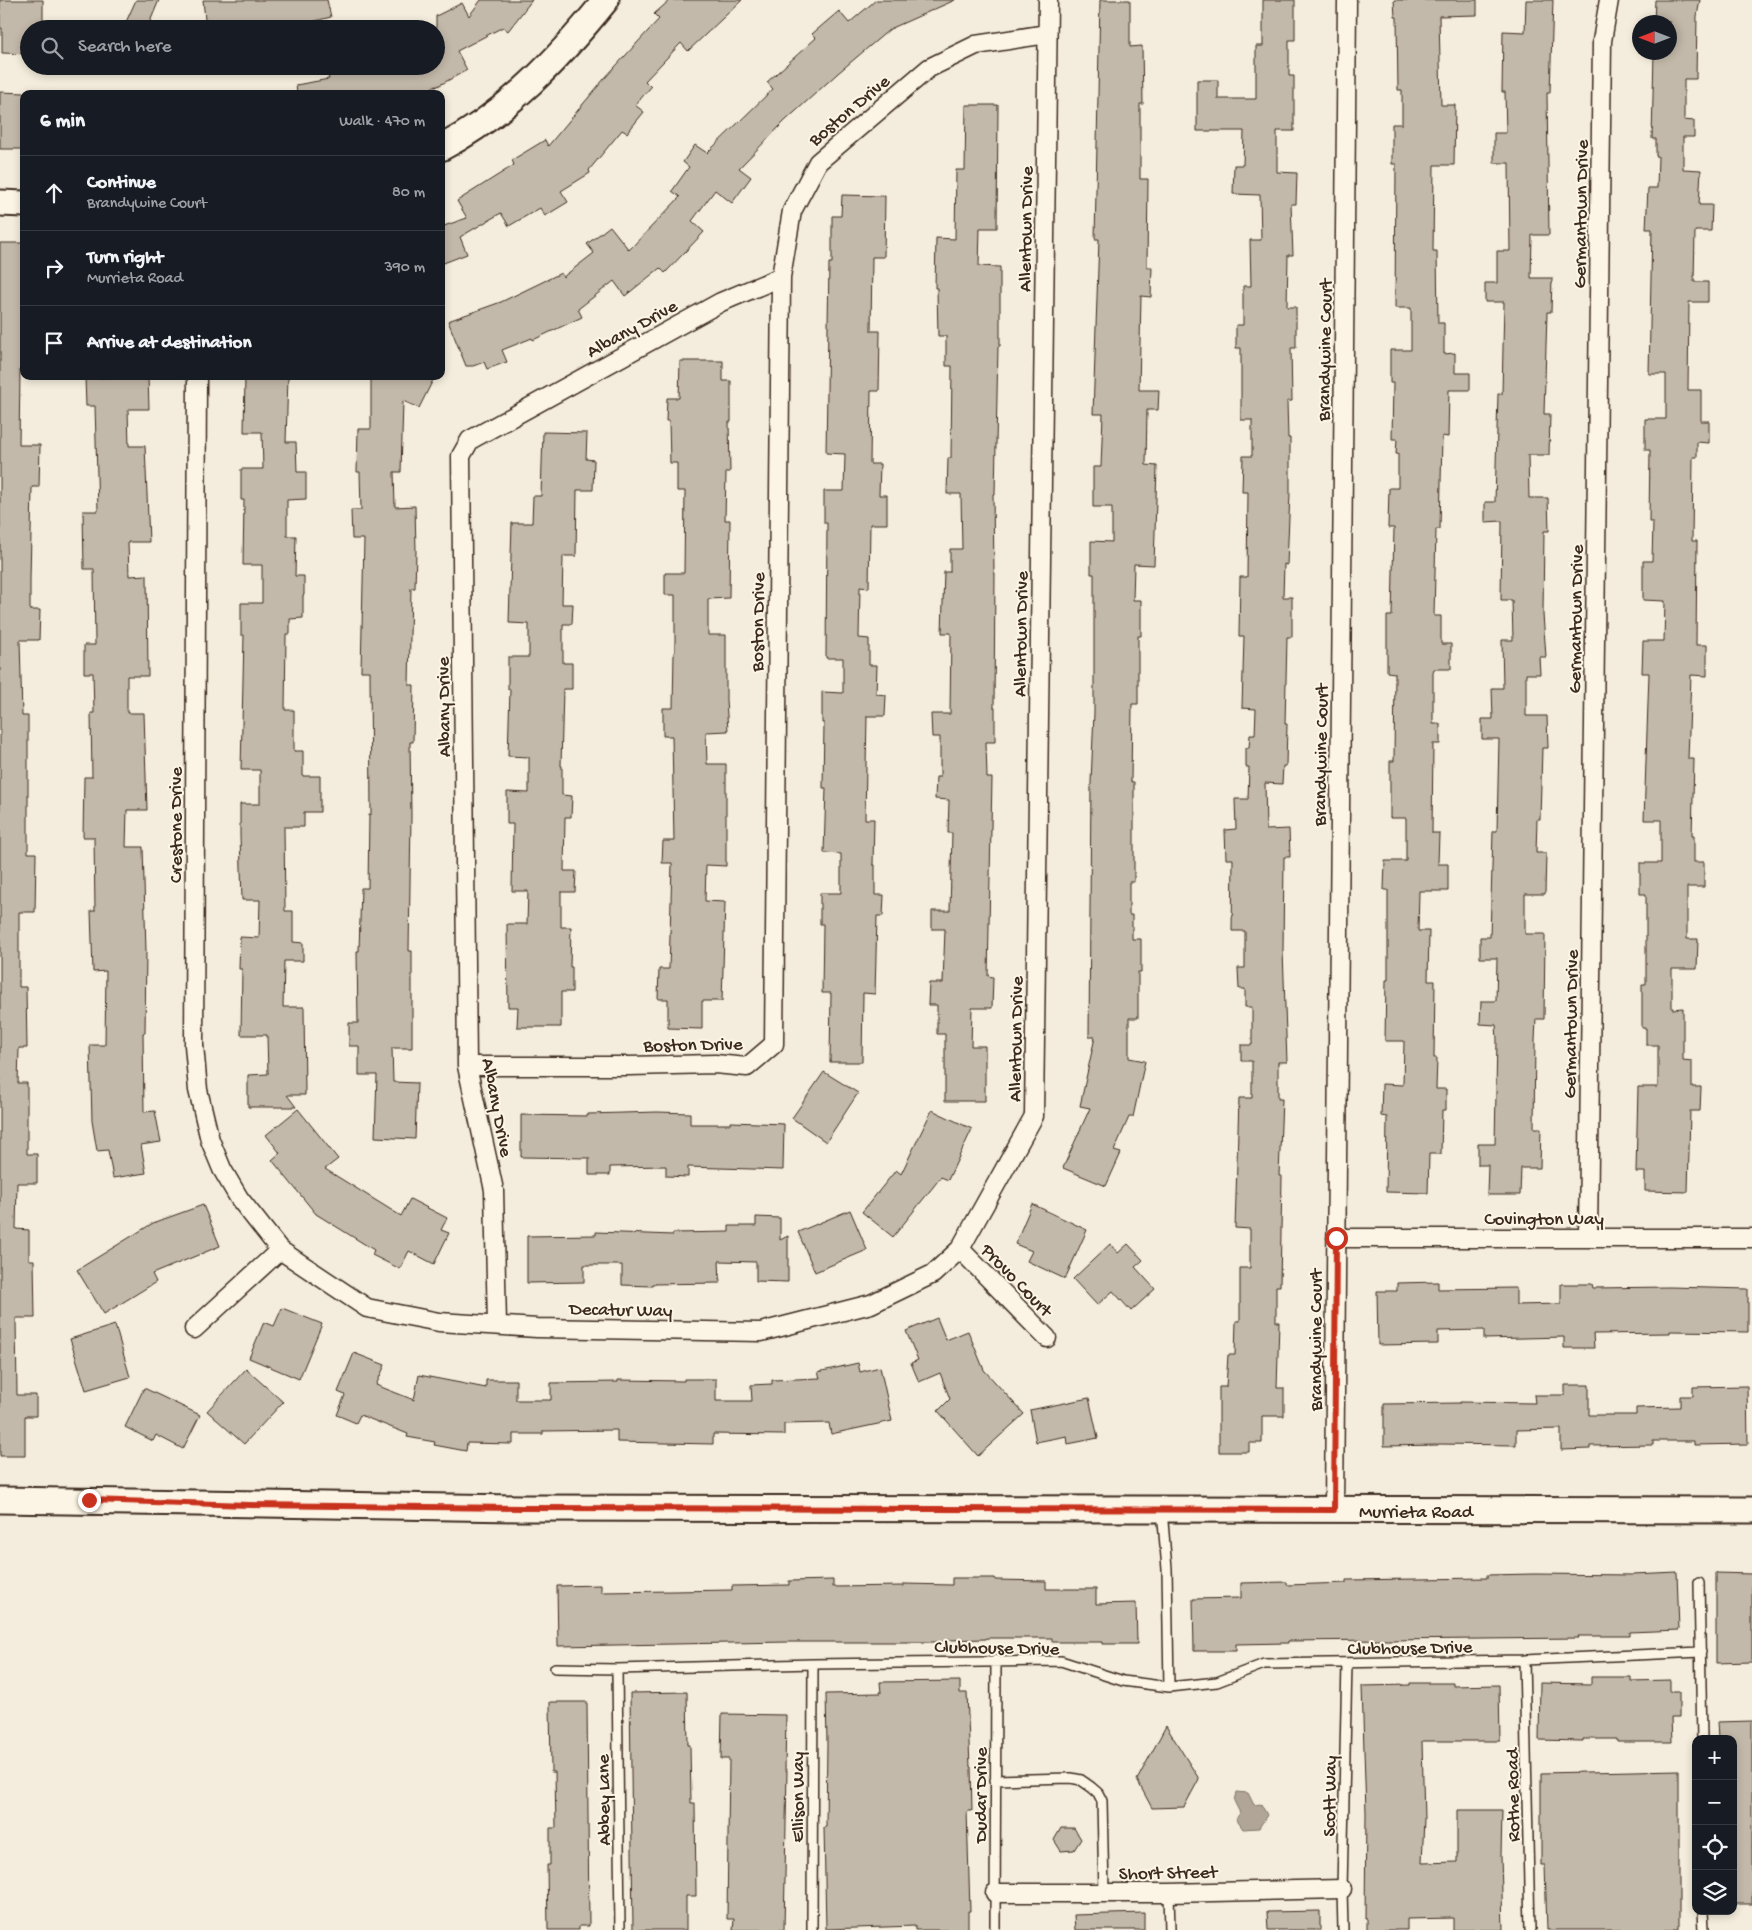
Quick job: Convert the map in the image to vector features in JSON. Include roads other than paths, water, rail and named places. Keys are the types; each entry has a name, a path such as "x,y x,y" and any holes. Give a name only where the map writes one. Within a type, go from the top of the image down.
{"main road":[{"path":"445,146 476,127 512,101 547,68 606,0"},
{"path":"0,203 20,204"},
{"name":"Murrieta Road","path":"0,1500 532,1508 1752,1510"}],"street":[{"name":"Allentown Drive","path":"960,1249 1034,1116 1048,0"},
{"name":"Brandywine Court","path":"1334,1510 1347,0"},
{"name":"Germantown Drive","path":"1588,1238 1602,41 1609,0"},
{"name":"Boston Drive","path":"467,1066 715,1064 747,1067 774,1044 781,277 792,211 818,162 929,68 976,45 1047,34"},
{"name":"Albany Drive","path":"497,1325 494,1190 467,1066 461,456 470,440 721,302 781,277"},
{"name":"Crestone Drive","path":"197,380 194,1045 198,1090 210,1140 222,1169 239,1198 280,1250"},
{"name":"Covington Way","path":"1336,1238 1752,1238"},
{"name":"Decatur Way","path":"280,1250 367,1308 439,1322 537,1328 761,1332 871,1304 933,1274 960,1249"},
{"name":"Provo Court","path":"960,1249 1047,1338"},
{"path":"194,1329 280,1250"},
{"name":"Short Street","path":"995,1893 1169,1893 1342,1889"}],"lane":[{"path":"1162,1510 1167,1570 1169,1687"},
{"path":"1699,1583 1702,1735"},
{"name":"Clubhouse Drive","path":"555,1668 617,1669 996,1660 1061,1661 1123,1681 1169,1687 1217,1682 1264,1664 1524,1660 1701,1652"},
{"name":"Dudar Drive","path":"994,1930 996,1660"},
{"name":"Rothe Road","path":"1524,1660 1530,1930"},
{"name":"Scott Way","path":"1343,1930 1342,1889 1347,1663"},
{"name":"Ellison Way","path":"812,1930 813,1664"},
{"name":"Abbey Lane","path":"617,1669 620,1930"},
{"path":"995,1780 1071,1778 1081,1780 1098,1793 1103,1808 1104,1893"},
{"path":"1169,1893 1170,1930"},
{"path":"1703,1915 1704,1930"}]}
